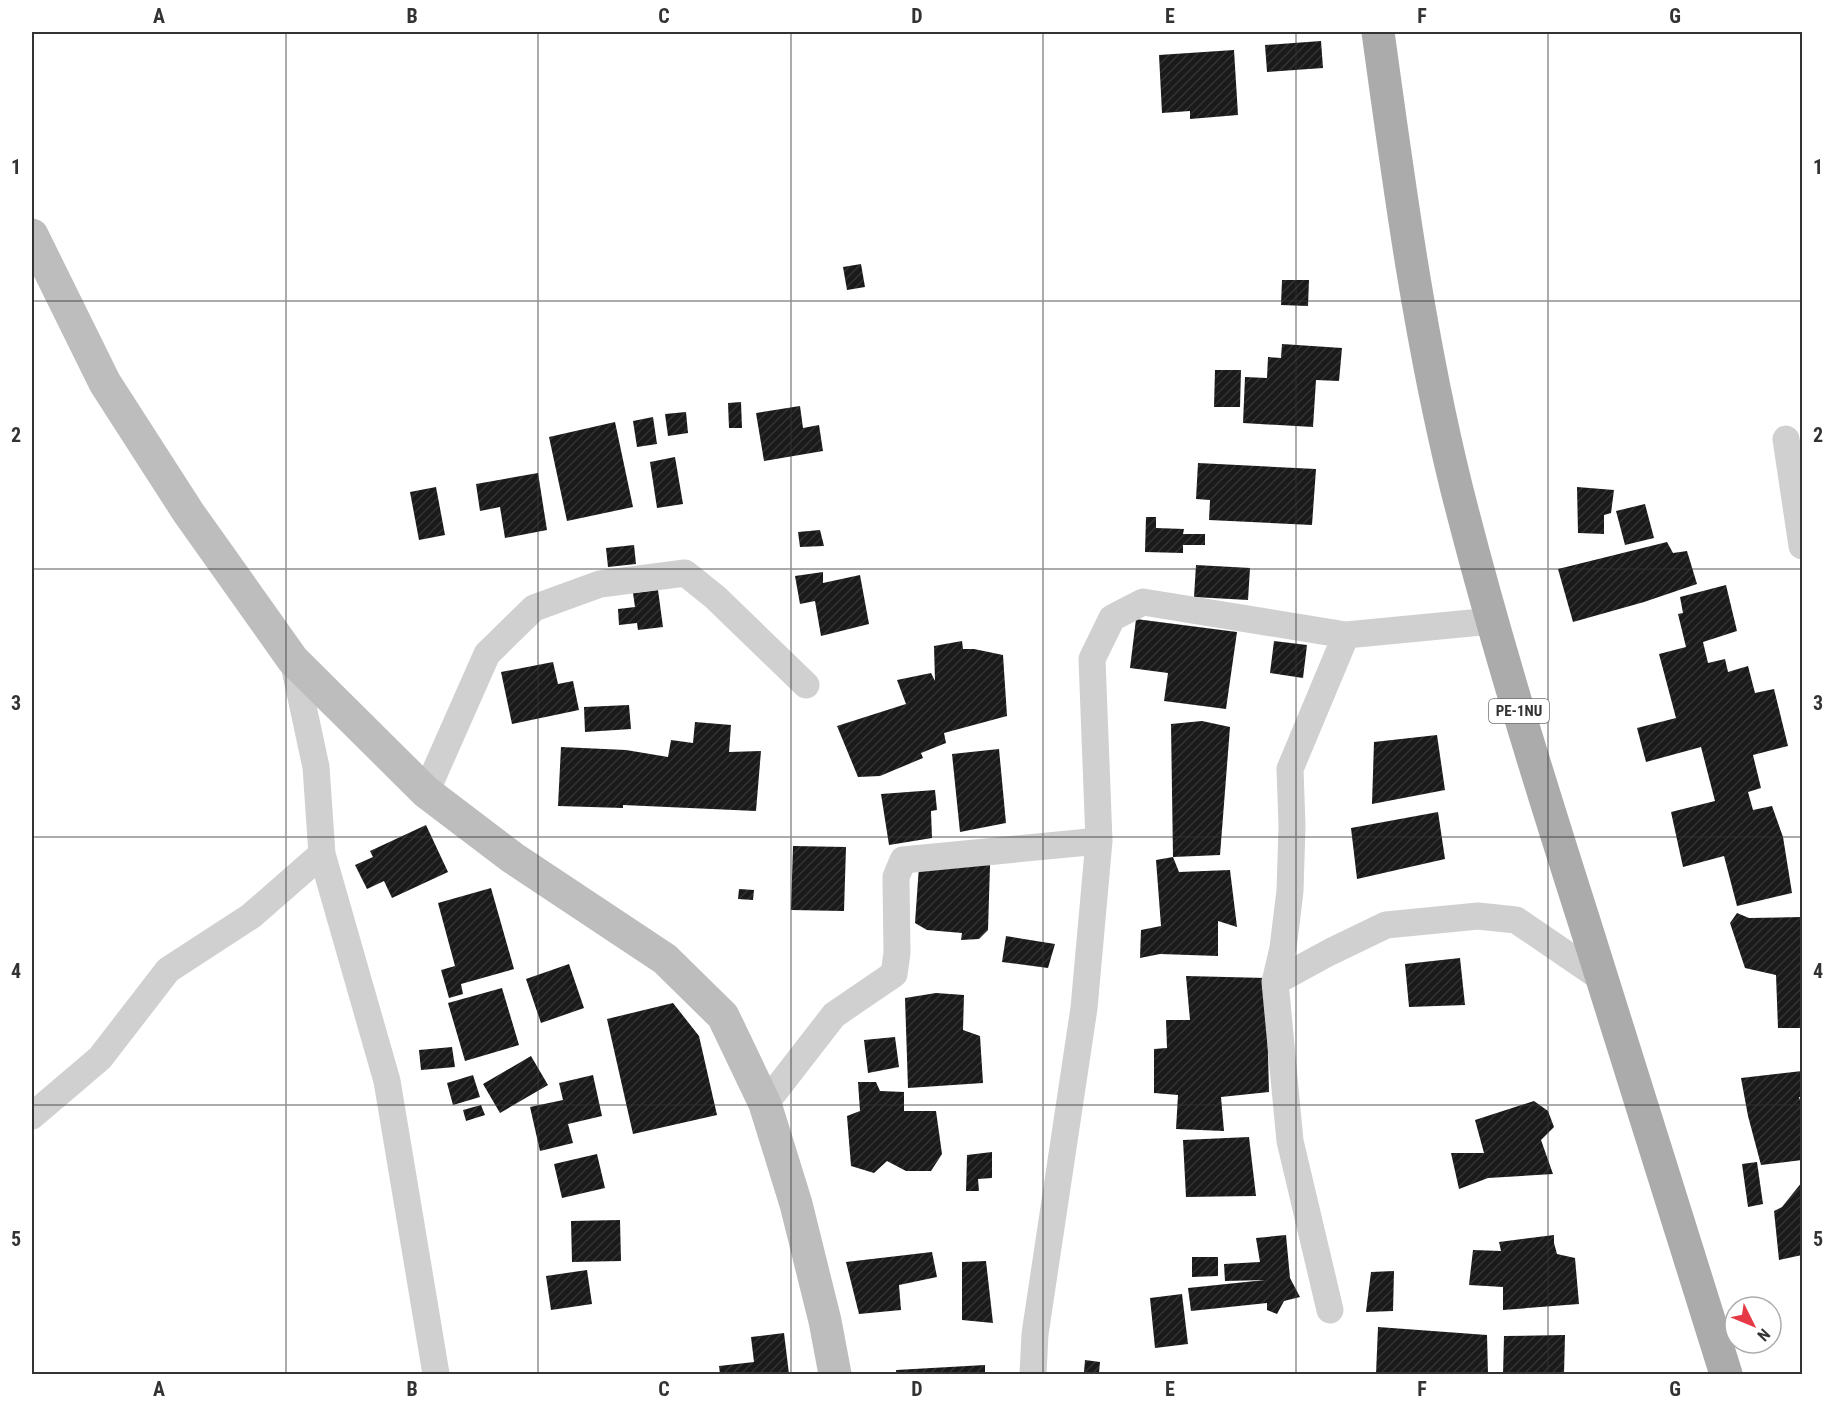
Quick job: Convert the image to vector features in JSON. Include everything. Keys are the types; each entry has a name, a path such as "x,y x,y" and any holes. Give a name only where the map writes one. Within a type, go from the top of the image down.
{"main road":[{"name":"PE-1NU","path":"1378,32 1423,336 1456,483 1492,621 1601,978 1726,1374"},
{"path":"32,235 105,383 188,512 293,660 426,792 513,858 665,959 723,1016 765,1104 796,1203 825,1321 835,1374"}],"street":[{"path":"1786,439 1803,546"},
{"path":"426,792 487,654 534,608 600,584 685,573 715,597 806,685"},
{"path":"1033,1374 1035,1334 1084,1008 1099,841 1092,659 1112,618 1143,602 1347,635 1492,621"},
{"path":"1329,1310 1290,1141 1275,982 1283,948 1290,891 1292,825 1290,769 1347,635"},
{"path":"293,660 316,767 322,854 387,1081 436,1374"},
{"path":"765,1104 834,1015 894,974 897,953 896,877 903,860 1099,841"},
{"path":"32,1116 100,1058 168,970 251,916 322,854"},
{"path":"1275,982 1386,925 1478,916 1516,920 1601,978"}],"building":[{"path":"1321,41 1323,68 1267,72 1265,45"},
{"path":"1234,50 1238,115 1190,119 1190,111 1162,113 1159,55"},
{"path":"861,264 865,287 847,290 843,267"},
{"path":"1282,280 1309,280 1308,306 1281,305"},
{"path":"1282,344 1342,348 1339,381 1316,380 1313,427 1243,423 1245,377 1267,378 1268,357 1281,358"},
{"path":"1215,370 1241,370 1240,407 1214,407"},
{"path":"741,402 742,428 729,428 728,403"},
{"path":"800,406 803,428 819,425 823,451 764,461 756,413"},
{"path":"686,412 688,433 668,436 665,414"},
{"path":"653,417 657,444 637,447 633,421"},
{"path":"615,422 633,507 567,521 549,437"},
{"path":"675,457 683,504 657,508 650,462"},
{"path":"1198,463 1316,469 1312,525 1209,520 1210,500 1196,499"},
{"path":"538,473 547,530 505,538 500,507 480,511 476,484"},
{"path":"436,487 445,535 419,540 410,492"},
{"path":"1577,487 1614,490 1611,513 1604,515 1604,534 1578,533"},
{"path":"1645,504 1654,538 1625,545 1616,511"},
{"path":"1146,517 1156,517 1156,528 1184,529 1183,534 1205,534 1205,545 1183,545 1183,553 1145,552"},
{"path":"820,530 824,546 800,547 798,532"},
{"path":"1667,542 1673,553 1687,551 1697,584 1573,622 1558,569"},
{"path":"634,545 636,564 608,567 606,548"},
{"path":"1196,565 1250,568 1248,600 1194,597"},
{"path":"823,572 823,583 860,575 869,624 821,636 815,601 800,604 795,576"},
{"path":"1726,585 1737,631 1703,642 1708,663 1725,659 1728,672 1748,666 1755,693 1774,689 1788,746 1753,755 1761,788 1748,792 1753,810 1772,806 1783,837 1792,893 1737,906 1724,856 1683,867 1671,812 1715,801 1701,747 1646,762 1637,728 1676,718 1659,654 1686,647 1678,614 1683,613 1680,597"},
{"path":"658,590 663,627 638,630 637,623 619,625 618,609 635,607 633,593"},
{"path":"1136,619 1237,632 1226,709 1164,701 1168,673 1130,668"},
{"path":"962,641 963,649 1003,655 1007,716 944,733 946,743 921,753 923,758 880,776 858,777 837,726 906,704 897,680 931,673 935,681 934,646"},
{"path":"1274,641 1307,645 1303,678 1270,673"},
{"path":"553,662 558,684 573,681 579,710 512,724 501,672"},
{"path":"629,705 631,729 585,732 584,707"},
{"path":"1202,721 1230,727 1220,855 1173,857 1171,724"},
{"path":"695,722 731,725 729,752 761,751 756,811 623,805 623,808 558,806 561,747 626,750 668,757 671,740 693,743"},
{"path":"1437,735 1445,790 1372,804 1374,742"},
{"path":"999,749 1006,823 960,832 952,754"},
{"path":"935,790 937,810 931,811 932,838 889,845 881,794"},
{"path":"1438,812 1445,859 1357,879 1351,828"},
{"path":"426,825 448,872 392,898 384,881 367,889 355,865 373,857 370,851"},
{"path":"793,846 846,847 844,911 791,910"},
{"path":"1173,857 1179,872 1230,870 1237,927 1218,921 1218,956 1160,954 1140,958 1141,930 1161,926 1156,860"},
{"path":"990,865 988,930 979,939 961,940 962,933 927,930 915,923 919,866"},
{"path":"491,888 514,969 461,984 463,994 449,998 441,970 455,966 438,903"},
{"path":"739,889 754,890 753,900 738,899"},
{"path":"1737,913 1749,918 1802,917 1802,1028 1778,1028 1776,975 1745,968 1730,923"},
{"path":"1006,936 1055,944 1048,968 1002,962"},
{"path":"1460,958 1465,1005 1409,1007 1405,964"},
{"path":"569,964 584,1008 541,1023 526,979"},
{"path":"1186,976 1266,978 1269,1092 1221,1097 1224,1131 1176,1129 1178,1095 1154,1093 1154,1049 1167,1048 1166,1020 1190,1020"},
{"path":"502,988 519,1045 465,1061 448,1003"},
{"path":"936,993 964,995 963,1030 980,1036 983,1083 908,1088 905,998"},
{"path":"673,1003 699,1036 717,1115 633,1134 607,1019"},
{"path":"895,1037 899,1067 868,1073 864,1040"},
{"path":"452,1047 455,1067 421,1070 419,1050"},
{"path":"531,1056 548,1085 500,1113 483,1084"},
{"path":"1802,1071 1802,1097 1799,1097 1802,1107 1802,1160 1761,1165 1741,1078"},
{"path":"473,1075 480,1097 453,1105 447,1083"},
{"path":"593,1075 602,1116 568,1124 573,1143 540,1151 530,1107 563,1100 559,1083"},
{"path":"858,1082 876,1082 880,1091 904,1092 904,1111 936,1111 942,1154 931,1171 906,1171 887,1161 874,1173 851,1166 847,1116 860,1111"},
{"path":"1534,1101 1548,1111 1554,1127 1541,1140 1553,1174 1488,1178 1459,1189 1451,1153 1484,1153 1475,1120"},
{"path":"481,1105 485,1115 466,1121 463,1110"},
{"path":"1249,1137 1256,1196 1186,1197 1183,1140"},
{"path":"992,1152 992,1178 978,1179 979,1191 966,1191 967,1155"},
{"path":"597,1154 605,1188 562,1198 554,1164"},
{"path":"1757,1162 1763,1204 1748,1207 1742,1164"},
{"path":"1802,1182 1802,1255 1779,1260 1774,1211 1782,1207"},
{"path":"620,1220 621,1261 572,1262 571,1221"},
{"path":"1286,1235 1290,1278 1300,1297 1284,1301 1277,1314 1267,1310 1267,1303 1191,1311 1188,1288 1265,1280 1225,1281 1224,1264 1260,1262 1256,1238"},
{"path":"1554,1235 1557,1254 1575,1258 1579,1304 1503,1310 1503,1287 1469,1285 1473,1250 1501,1251 1499,1242"},
{"path":"932,1252 937,1277 899,1285 901,1310 859,1314 846,1262"},
{"path":"1192,1257 1218,1257 1218,1276 1192,1277"},
{"path":"986,1261 993,1323 962,1320 962,1262"},
{"path":"587,1270 592,1304 551,1310 546,1276"},
{"path":"1394,1271 1393,1311 1366,1312 1371,1272"},
{"path":"1182,1294 1188,1344 1155,1348 1150,1298"},
{"path":"1378,1327 1487,1335 1488,1374 1376,1374"},
{"path":"784,1333 789,1374 720,1374 719,1366 754,1362 751,1337"},
{"path":"1565,1335 1564,1374 1503,1374 1504,1336"},
{"path":"1085,1360 1100,1362 1099,1373 1084,1372"},
{"path":"985,1365 985,1374 896,1374 896,1370"}]}
